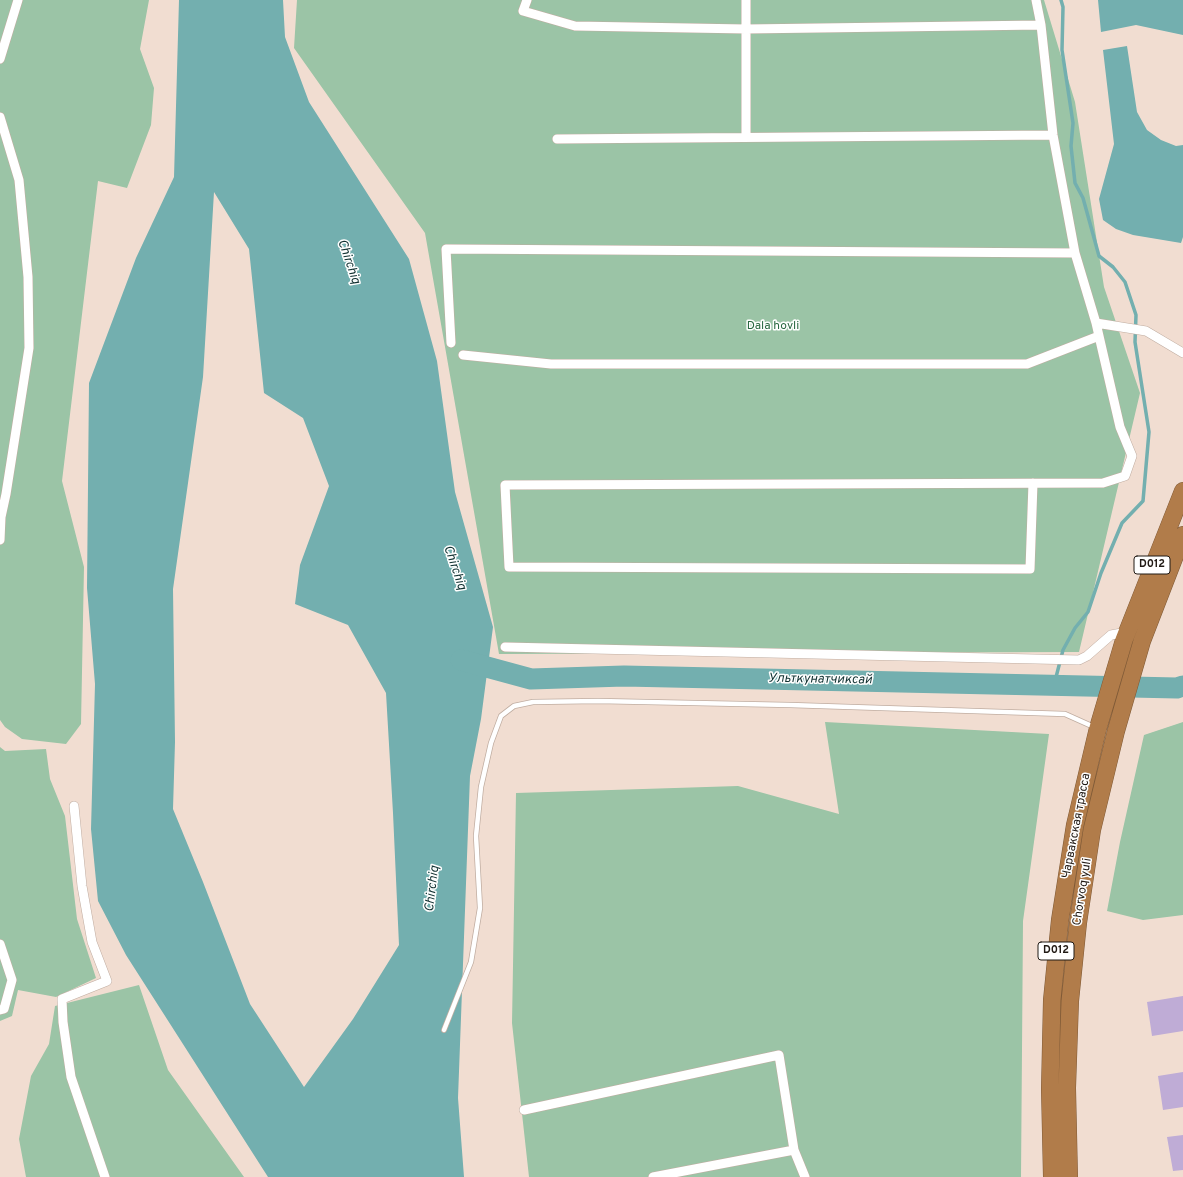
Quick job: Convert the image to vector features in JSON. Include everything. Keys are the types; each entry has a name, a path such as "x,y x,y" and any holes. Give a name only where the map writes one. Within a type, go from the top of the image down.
{"highway":[{"name":"Чарвакская трасса","path":"1052,1177 1050,1130 1050,1048 1056,952 1075,825 1098,728 1125,636 1183,491"},
{"name":"Chorvoq yuli","path":"1069,1177 1068,1057 1074,955 1092,830 1116,731 1142,641 1183,535"}],"street":[{"path":"0,59 18,0"},
{"path":"527,0 523,11 575,26 746,29 1041,24"},
{"path":"746,0 746,137"},
{"path":"1033,483 1030,569 509,568 505,485 1033,483 1103,483 1125,476 1132,456 1120,427 1096,323 1075,254 1053,135 1041,24 1036,0"},
{"path":"0,117 19,180 28,277 29,348 1,517 0,540"},
{"path":"557,139 1053,135"},
{"path":"451,343 446,249 1075,254"},
{"path":"1096,323 1146,331 1183,353"},
{"path":"464,355 552,364 1027,364 1099,336"},
{"path":"505,647 1079,660 1088,656 1112,635 1125,636"},
{"path":"74,806 82,886 92,942 107,981 62,999 71,1077 105,1177"},
{"path":"0,944 12,980 2,1009"},
{"path":"524,1110 779,1055 794,1150 805,1177"},
{"path":"653,1177 794,1150"}],"lane":[{"path":"444,1030 471,962 480,908 476,836 482,780 491,742 501,716 514,706 533,702 598,701 790,705 1065,714 1098,728"}],"green space":[{"path":"0,0 149,0 140,49 154,88 151,125 127,188 98,181 62,481 84,567 81,724 66,744 22,739 5,727 0,720"},
{"name":"Dala hovli","path":"297,0 1044,0 1075,102 1104,287 1140,393 1079,652 499,654 425,233 294,48"},
{"path":"825,722 1049,734 1023,921 1021,1177 529,1177 512,1023 516,793 738,786 839,814"},
{"path":"1183,722 1183,915 1143,920 1107,911 1120,842 1144,735"},
{"path":"0,747 5,751 46,749 50,779 65,816 77,919 96,978 56,997 18,990 12,1016 0,1021"},
{"path":"139,985 168,1070 244,1177 26,1177 19,1139 31,1076 49,1044 55,1006"}],"water":[{"name":"Chirchiq","path":"179,0 283,0 285,37 309,102 409,259 437,361 455,492 493,627 481,719 470,776 458,1098 464,1177 268,1177 126,955 98,901 91,829 95,684 87,588 89,383 136,258 174,177","holes":["214,192 249,249 264,393 303,418 329,486 300,565 295,604 348,625 386,693 399,945 353,1019 304,1087 250,1004 173,809 175,742 173,589 203,377"]},
{"path":"1098,0 1183,0 1183,35 1136,25 1101,32"},
{"path":"1127,46 1137,112 1147,130 1161,140 1176,146 1183,145 1183,237 1181,243 1133,235 1116,229 1103,220 1099,199 1114,144 1103,50"}],"building":[{"path":"1183,996 1183,1031 1152,1036 1147,1002"},
{"path":"1183,1072 1183,1107 1163,1110 1158,1076"},
{"path":"1183,1135 1183,1170 1173,1171 1167,1137"}],"waterway":[{"path":"1054,685 1063,650 1075,628 1088,612 1101,573 1122,523 1143,501 1149,432 1135,342 1136,315 1125,282 1113,267 1099,256 1083,198 1075,183 1071,146 1073,123 1062,50 1063,7 1061,0"},
{"name":"Ульткунатчиксай","path":"461,660 531,679 624,676 1177,688 1183,686"}]}
